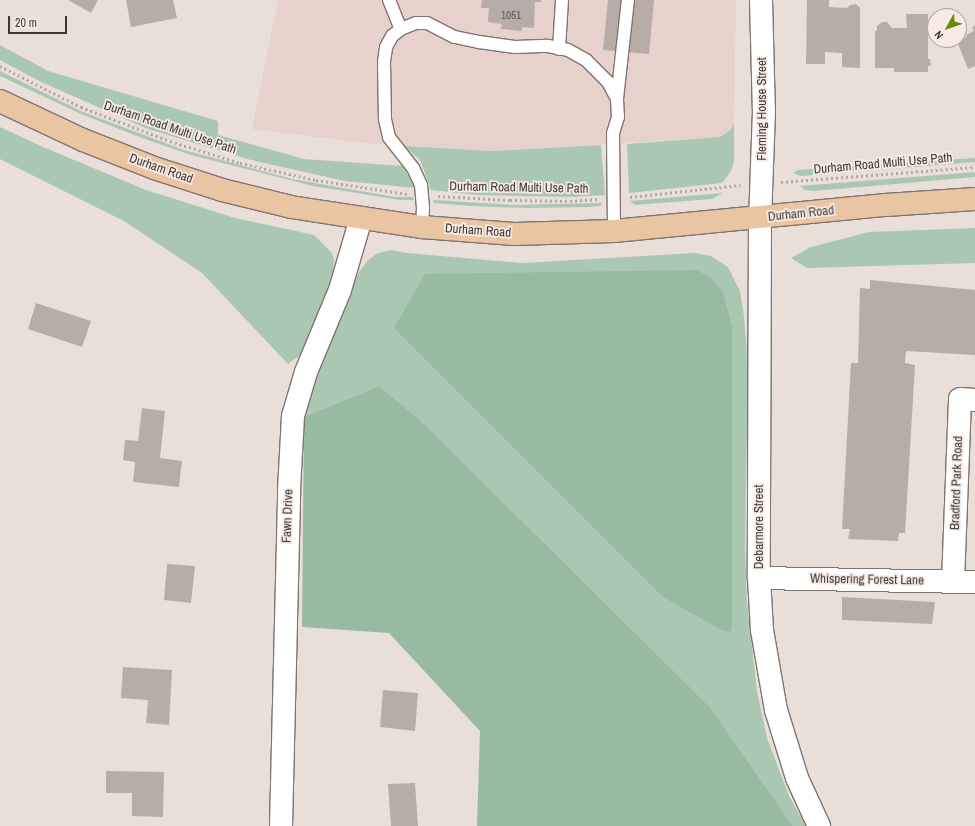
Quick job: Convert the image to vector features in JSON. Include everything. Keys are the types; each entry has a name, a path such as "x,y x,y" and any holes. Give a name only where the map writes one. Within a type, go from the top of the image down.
{"main road":[{"name":"Durham Road","path":"0,101 83,140 154,168 222,190 291,207 422,228 514,234 614,231 886,205 975,199"}],"street":[{"name":"Fleming House Street","path":"760,218 764,111 761,0"},
{"name":"Fawn Drive","path":"281,826 289,490 293,416 306,372 340,290 361,218"},
{"name":"Debarmore Street","path":"760,218 759,578 762,630 776,710 797,778 819,826"},
{"name":"Bradford Park Road","path":"953,582 967,467 960,399 975,400"},
{"name":"Whispering Forest Lane","path":"759,578 975,582"}],"lane":[{"path":"389,0 401,29"},
{"path":"559,49 562,0"},
{"path":"614,231 613,133 618,117 617,99 628,0"},
{"path":"422,228 423,208 421,185 413,168 389,137 385,120 384,62 386,47 392,36 401,29 416,23 427,23 456,37 479,42 515,47 548,46 568,50 586,60 608,82 617,99"}],"path":[{"name":"Durham Road Multi Use Path","path":"0,66 81,107 170,141 240,163 316,180 414,194"},
{"name":"Durham Road Multi Use Path","path":"792,181 975,167"},
{"path":"631,197 734,186"},
{"name":"Durham Road Multi Use Path","path":"433,195 471,199 510,200 570,201 604,199"}],"shaded area":[{"path":"278,0 736,0 734,122 731,130 720,137 493,151 375,144 252,129"}],"green space":[{"path":"0,45 48,71 218,121 218,135 304,159 403,166 415,188 345,181 251,160 148,129 41,82 0,60"},
{"path":"0,71 83,112 184,150 292,179 395,197 413,197 414,200 400,200 313,186 191,155 81,114 0,76"},
{"path":"734,122 734,161 731,171 722,183 629,193 627,144 720,137 731,130"},
{"path":"0,127 43,147 146,190 235,218 314,235 332,253 334,260 333,278 302,354 288,364 202,273 124,221 0,159"},
{"path":"601,145 605,195 573,197 478,195 431,190 420,160 404,146 493,151"},
{"path":"975,158 975,162 801,176 793,173 798,170"},
{"path":"975,172 975,177 814,191 805,190 800,186"},
{"path":"723,193 712,199 635,205 630,201"},
{"path":"433,200 513,205 602,203 601,206 587,207 527,208 434,203"},
{"path":"975,228 975,263 807,268 791,258 811,247 869,232"},
{"path":"391,250 407,253 523,263 695,253 711,256 728,267 740,291 744,316 748,367 745,548 747,602 757,691 767,738 789,796 806,826 793,826 710,707 419,419 379,386 304,417 310,388 359,272 368,260 378,253"},
{"path":"697,270 711,278 723,292 732,327 732,629 729,632 721,630 663,597 394,328 425,274"},
{"path":"379,386 419,419 710,707 793,826 477,826 480,731 389,633 302,627 304,417"}],"building":[{"path":"68,0 98,0 91,13"},
{"path":"126,0 173,0 177,18 131,27"},
{"path":"482,0 541,0 541,2 535,2 534,28 522,27 522,31 501,29 502,24 488,22 489,8 481,8"},
{"path":"608,0 654,0 649,54 603,50"},
{"path":"807,0 829,0 829,7 847,8 850,5 856,4 860,8 860,68 842,67 842,53 825,52 825,64 806,64"},
{"path":"906,14 927,14 927,48 928,59 930,59 931,66 928,66 928,72 894,72 894,68 875,68 875,31 877,31 877,26 882,22 887,22 892,28 907,28"},
{"path":"975,26 975,66 968,69 960,48 967,48 967,34 974,31 972,27"},
{"path":"870,280 975,290 975,355 906,351 905,363 915,365 905,533 899,533 898,541 848,539 850,529 842,529 851,363 858,363 860,288 870,289"},
{"path":"36,303 91,321 82,347 28,329"},
{"path":"142,408 165,411 160,458 182,461 179,487 133,482 135,462 123,460 125,440 138,441"},
{"path":"167,564 195,566 191,603 164,600"},
{"path":"842,597 935,602 932,624 842,620"},
{"path":"123,667 172,670 169,725 146,723 148,700 121,698"},
{"path":"383,690 418,693 415,731 380,727"},
{"path":"106,771 164,772 163,817 132,816 132,793 106,793"},
{"path":"415,783 418,826 391,826 388,784"}]}
